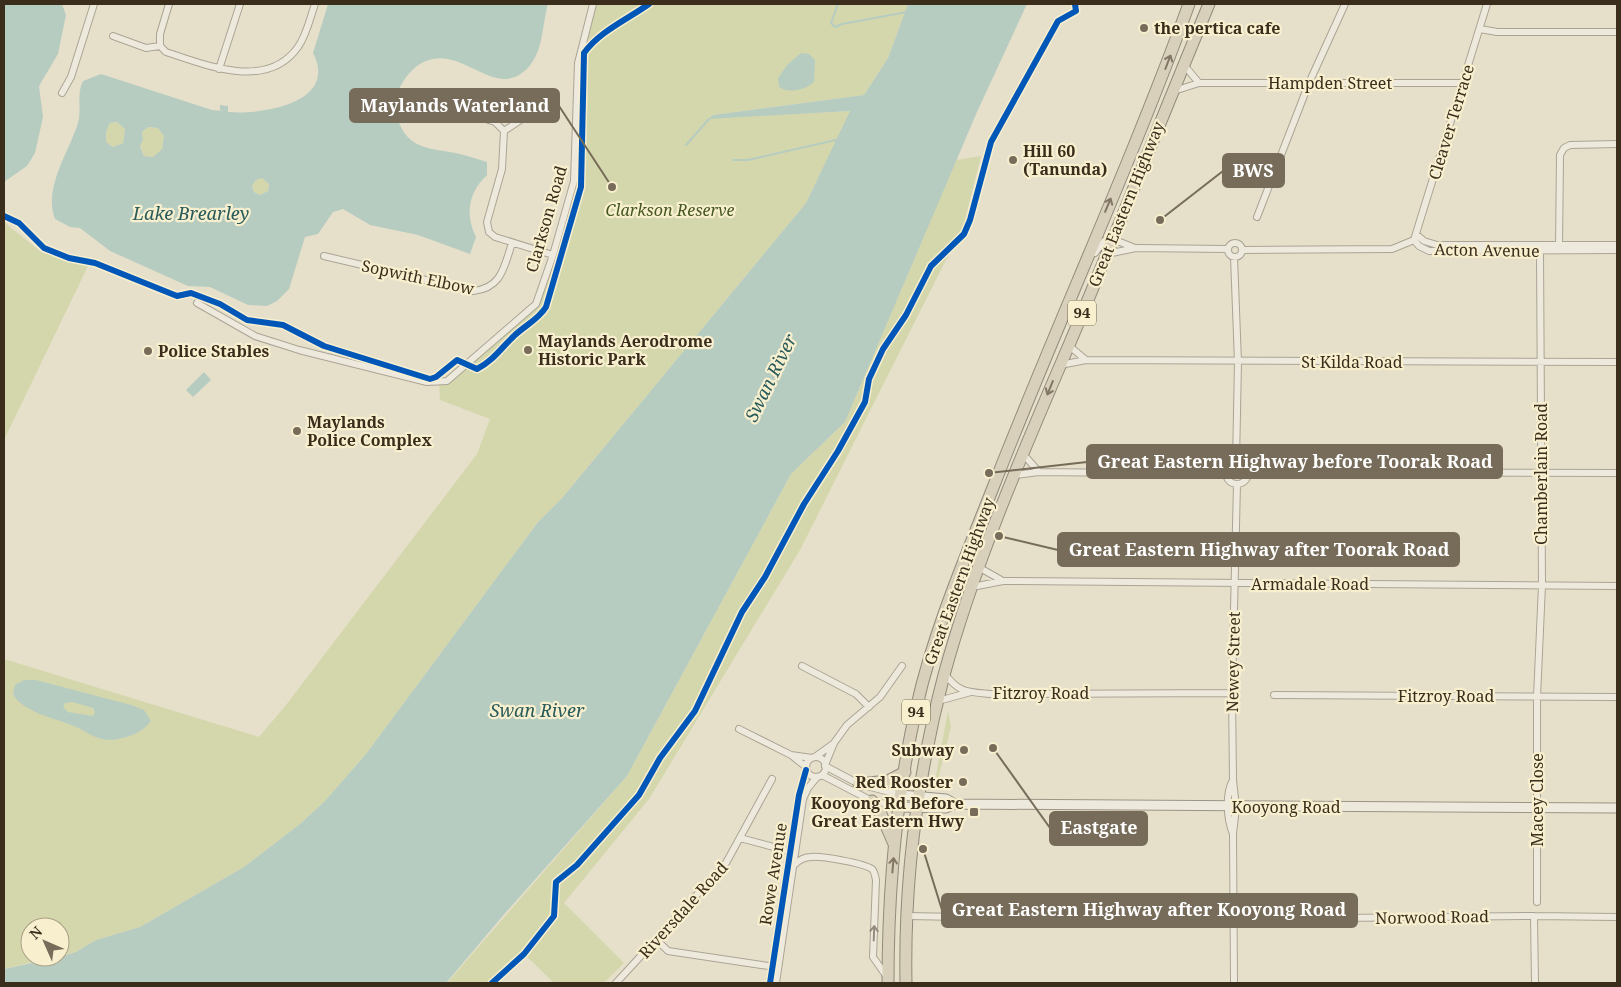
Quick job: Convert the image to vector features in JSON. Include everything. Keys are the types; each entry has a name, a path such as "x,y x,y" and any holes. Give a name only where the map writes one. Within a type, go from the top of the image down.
{"highway":[{"name":"Great Eastern Highway","path":"888,980 894,845 900,801 917,704 936,639 1014,433 1166,66 1189,4"},
{"name":"Great Eastern Highway","path":"906,983 907,916 919,803 945,674 972,588 1023,454 1209,4"},
{"path":"859,784 888,780 905,772"},
{"path":"872,801 881,814 894,845"}],"street":[{"path":"62,93 71,76 94,4"},
{"path":"169,4 160,34 160,46 166,52 219,69 239,72 260,70 287,58 305,35 315,4"},
{"path":"219,69 240,4"},
{"name":"Clarkson Road","path":"197,303 255,336 300,350 427,382 447,381 536,304 553,255 574,181 578,63 593,4"},
{"path":"1257,217 1309,83 1345,4"},
{"name":"Cleaver Terrace","path":"1415,237 1487,4"},
{"path":"1480,29 1497,32 1617,32"},
{"path":"113,36 146,48 160,46"},
{"path":"1184,65 1199,83"},
{"name":"Hampden Street","path":"1173,92 1199,83 1462,83"},
{"path":"442,105 496,122 504,131 502,169 487,222 489,232 495,237 553,255"},
{"path":"504,131 526,116"},
{"path":"1559,247 1560,155 1570,145 1617,144"},
{"name":"Acton Avenue","path":"1415,237 1437,245 1617,250"},
{"name":"Acton Avenue","path":"1242,250 1392,249 1415,237"},
{"name":"Acton Avenue","path":"1415,237 1419,246 1429,251 1540,251 1559,247 1617,244"},
{"path":"1080,273 1090,265 1101,243 1111,241 1136,248"},
{"name":"Sopwith Elbow","path":"324,256 473,292 485,290 498,280 512,243"},
{"path":"1106,254 1136,248 1228,249 1234,243 1240,246 1242,250 1240,255 1234,257"},
{"path":"1228,249 1229,254 1234,257"},
{"name":"Chamberlain Road","path":"1537,697 1542,584 1540,251"},
{"path":"1234,257 1238,362 1236,462"},
{"path":"1068,346 1086,360"},
{"name":"St Kilda Road","path":"1060,365 1086,360 1617,362"},
{"path":"1023,454 1039,472"},
{"path":"1236,462 1245,467 1247,472 1243,482 1237,484 1228,480 1226,474 1230,465 1236,462"},
{"path":"1015,475 1039,472 1226,474"},
{"path":"1247,472 1617,474"},
{"name":"Newey Street","path":"1234,983 1232,693 1237,484"},
{"name":"Armadale Road","path":"980,568 1003,581"},
{"name":"Armadale Road","path":"972,588 1003,581 1617,586"},
{"path":"802,666 856,694 869,708"},
{"path":"820,776 834,743 847,725 869,708 883,693 902,666"},
{"name":"Fitzroy Road","path":"945,674 954,687 971,692 990,694 1232,693"},
{"name":"Fitzroy Road","path":"938,702 971,692"},
{"name":"Fitzroy Road","path":"1274,695 1617,697"},
{"name":"Macey Close","path":"1537,697 1537,902"},
{"path":"739,729 791,755 811,776 820,776 872,801 900,801"},
{"path":"806,769 814,758 834,743"},
{"path":"791,755 822,759 825,765 859,784 900,801"},
{"name":"Rowe Avenue","path":"770,983 775,967 794,866 793,853 799,795 806,769"},
{"name":"Rowe Avenue","path":"776,983 775,967 803,799 808,788 820,776"},
{"name":"Riversdale Road","path":"616,983 726,863 772,779"},
{"name":"Kooyong Road","path":"900,801 919,803 946,799 956,804 1232,807 1617,808"},
{"path":"740,838 793,853"},
{"path":"794,866 802,858 811,856 859,864 874,872 876,880 873,957 888,980"},
{"path":"907,916 960,916"},
{"name":"Norwood Road","path":"977,916 1234,919 1534,916 1617,918"},
{"path":"1534,916 1535,983"},
{"path":"657,940 668,951 775,967"}],"green space":[{"name":"Clarkson Reserve","path":"595,4 908,4 888,58 864,95 713,115 709,118 851,111 806,203 563,497 538,522 366,754 324,802 300,824 244,867 140,927 96,940 76,952 70,954 70,917 20,917 20,965 4,969 4,659 259,737 286,705 477,454 490,419 440,400 439,383 447,381 532,311 576,183 579,63"},
{"path":"117,122 125,129 123,143 113,147 106,142 106,132 110,123"},
{"path":"147,127 158,128 164,136 162,149 153,157 144,156 140,145 143,140 142,132"},
{"path":"981,156 964,224 800,550 649,799 564,903 624,963 604,983 554,983 524,954 554,915 497,983 447,983 627,776 791,474 845,422 956,160"},
{"path":"262,178 269,184 268,191 260,195 254,192 252,186 256,180"},
{"path":"4,222 41,252 88,266 4,440"},
{"path":"948,711 951,726 936,789 934,786"}],"water":[{"path":"4,4 62,4 66,15 58,54 39,86 43,117 35,153 27,166 4,182"},
{"name":"Lake Brearley","path":"328,4 548,4 537,53 527,69 519,75 509,79 499,78 456,61 433,59 413,69 397,94 395,106 397,117 405,134 411,140 424,147 487,162 487,175 476,189 470,204 470,221 476,237 470,254 418,235 370,225 343,209 333,212 318,234 305,237 289,289 277,301 267,306 248,305 210,287 188,286 110,251 80,228 70,227 55,219 52,195 59,170 78,123 80,91 83,81 101,74 212,110 224,111 220,110 220,105 228,106 228,112 259,111 277,108 293,102 306,94 315,84 318,70 313,53","holes":["117,122 125,129 123,143 113,147 106,142 106,132 110,123","148,127 158,128 164,136 162,149 153,157 144,156 140,146 143,140 142,132","262,178 269,184 268,191 260,195 254,192 252,186 256,180"]},
{"name":"Swan River","path":"908,4 1027,4 977,112 845,422 791,474 627,776 446,983 4,983 4,969 20,966 70,967 70,954 96,940 140,927 244,867 300,824 324,802 366,754 538,522 563,497 806,203 850,111 708,119 713,115 864,95 888,58"},
{"path":"801,53 809,54 815,60 814,82 806,87 792,91 779,87 778,78 788,64"},
{"path":"204,372 211,380 193,397 186,390"},
{"path":"24,680 36,680 131,705 144,710 151,721 143,729 127,737 110,740 100,739 25,706 13,694 15,685","holes":["72,702 93,708 95,712 93,716 68,712 63,707 65,703"]}],"waterway":[{"path":"838,4 831,23 835,27 842,24 907,12"},
{"path":"686,145 709,119"},
{"path":"733,160 748,160 836,140"}],"cycle path":[{"path":"4,216 19,223 44,248 69,258 95,263 177,296 191,293 220,304 247,320 283,325 324,346 430,379 436,377 457,360 477,369 483,366 518,332 539,316 546,307 581,187 584,53 598,38 649,4"},
{"path":"492,983 524,954 554,916 556,882 577,865 639,795 660,758 695,711 742,612 765,577 804,504 838,451 865,402 869,379 883,349 906,315 931,266 964,234 970,220 991,142 1058,21 1076,11 1075,4"},
{"path":"770,983 799,795 806,770"}],"place":[{"name":"the pertica cafe","path":"1144,28"},
{"name":"Hill 60 (Tanunda)","path":"1013,160"},
{"name":"Maylands Waterland","path":"612,187"},
{"name":"BWS","path":"1160,220"},
{"name":"Maylands Aerodrome Historic Park","path":"528,350"},
{"name":"Police Stables","path":"148,351"},
{"name":"Maylands Police Complex","path":"297,431"},
{"name":"Great Eastern Highway before Toorak Road","path":"989,473"},
{"name":"Great Eastern Highway after Toorak Road","path":"999,536"},
{"name":"Eastgate","path":"993,748"},
{"name":"Subway","path":"964,750"},
{"name":"Red Rooster","path":"963,782"},
{"name":"Kooyong Rd Before Great Eastern Hwy","path":"974,812"},
{"name":"Great Eastern Highway after Kooyong Road","path":"923,849"}]}
